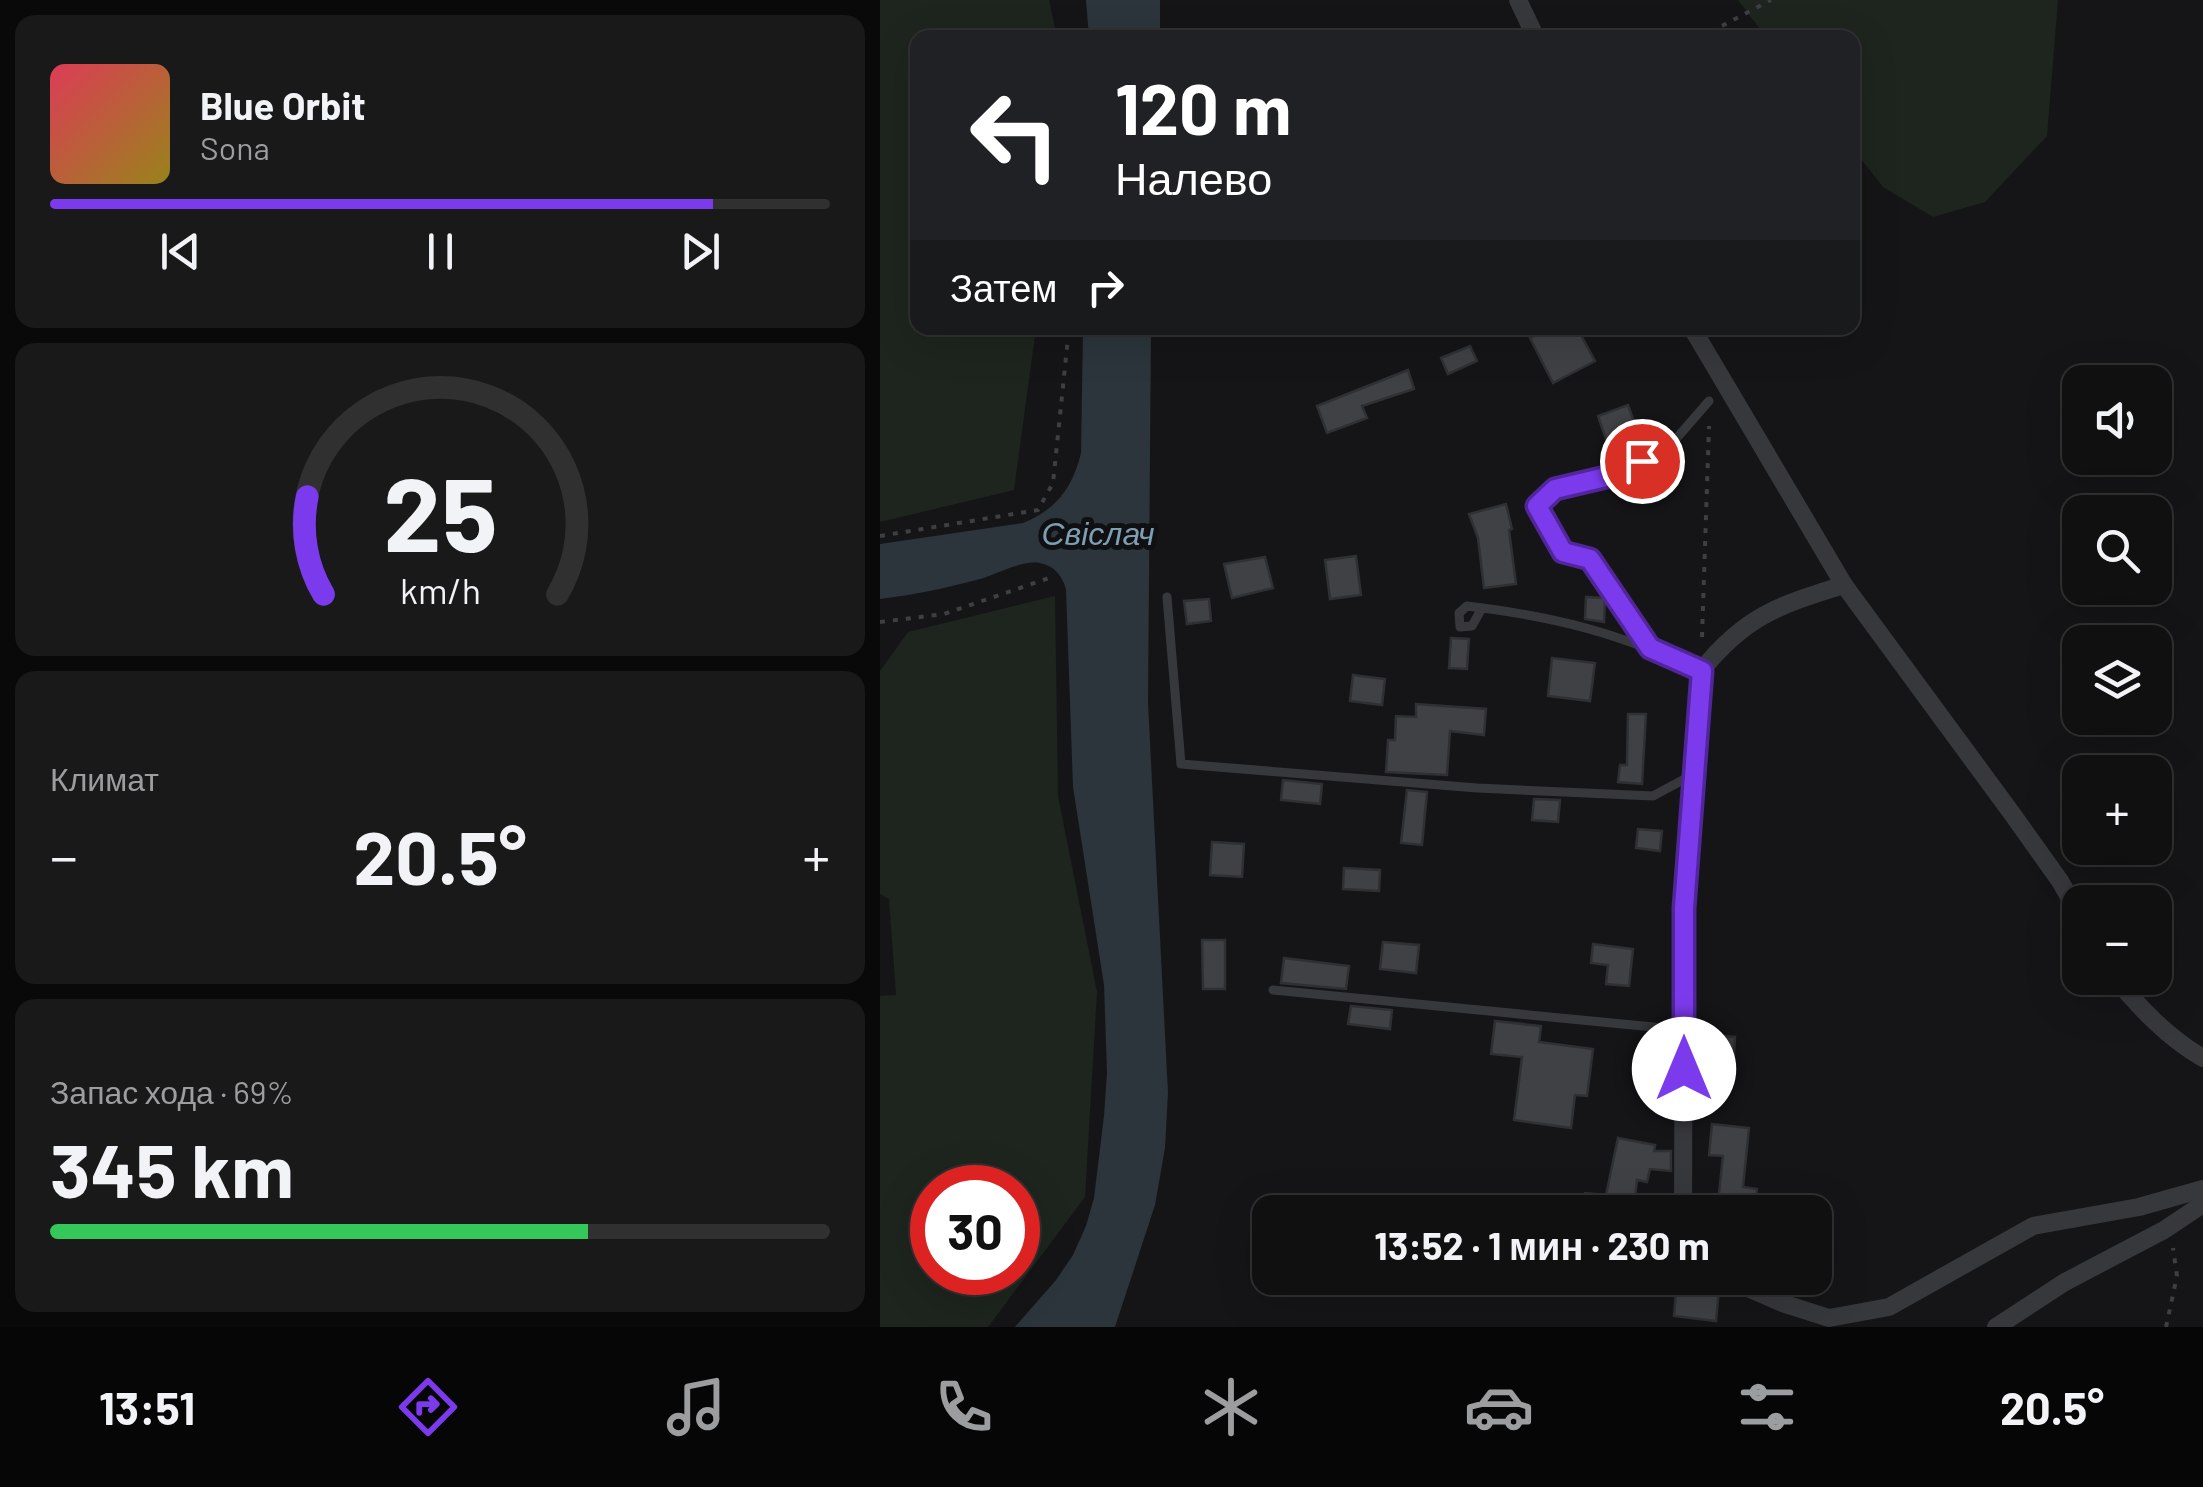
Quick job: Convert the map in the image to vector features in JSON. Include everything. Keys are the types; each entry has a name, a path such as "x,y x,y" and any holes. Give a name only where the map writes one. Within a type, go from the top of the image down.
{"street":[{"path":"1518,0 1532,30"},
{"path":"1696,335 1844,585 2062,885"},
{"path":"1683,1195 1684,908 1702,671 1748,623 1789,602 1844,585"},
{"path":"2129,995 2186,1048 2203,1058"},
{"path":"1765,1295 1829,1318 1889,1307 2032,1226 2139,1207 2203,1189"},
{"path":"1996,1327 2065,1282 2164,1230 2203,1204"}],"lane":[{"path":"1650,648 1590,559 1563,552 1537,506 1555,489 1606,477 1642,461 1675,440 1709,400"},
{"path":"1167,597 1181,764 1477,788 1653,796 1694,774"},
{"path":"1482,608 1564,620 1650,648 1702,671"},
{"path":"1273,990 1684,1030"}],"path":[{"path":"1714,30 1770,0"},
{"path":"880,536 1038,510 1053,483 1068,335"},
{"path":"1702,671 1709,400"},
{"path":"880,622 944,614 1052,577"},
{"path":"2164,1230 2174,1251 2177,1276 2166,1327"}],"shaded area":[{"path":"880,0 1049,0 1055,30 910,30 910,335 1035,335 1014,490 880,522"},
{"path":"1738,0 2058,0 2047,136 1985,202 1933,217 1883,187 1860,158 1860,30 1761,30"},
{"path":"1055,596 1058,796 1097,992 1085,1197 1040,1257 1040,1165 910,1165 910,1295 1012,1295 988,1327 880,1327 880,996 896,995 889,899 880,894 880,671 908,632"}],"water":[{"path":"1086,0 1160,0 1160,30 1088,30"},
{"name":"Свіслач","path":"1083,335 1151,335 1148,703 1168,1093 1165,1148 1155,1205 1115,1327 1015,1327 1056,1280 1086,1226 1094,1198 1104,1116 1104,985 1073,787 1066,589 1054,569 1033,563 955,585 880,599 880,544 1035,518 1068,487 1081,453"}],"building":[{"path":"1581,335 1595,361 1553,383 1530,338"},
{"path":"1470,346 1477,361 1448,374 1441,358"},
{"path":"1408,370 1414,389 1362,406 1367,418 1327,433 1317,406"},
{"path":"1628,405 1640,438 1609,448 1598,416"},
{"path":"1506,504 1516,584 1484,588 1478,538 1469,514"},
{"path":"1356,556 1361,595 1330,599 1325,560"},
{"path":"1265,557 1273,588 1232,598 1224,564"},
{"path":"1586,597 1605,598 1604,622 1585,619"},
{"path":"1209,599 1211,621 1187,624 1184,601"},
{"path":"1451,638 1469,639 1467,669 1449,668"},
{"path":"1552,658 1595,663 1590,701 1548,696"},
{"path":"1353,675 1385,679 1382,705 1350,701"},
{"path":"1416,704 1486,709 1484,735 1450,731 1447,775 1386,772 1388,740 1395,740 1396,716 1416,717"},
{"path":"1628,714 1646,714 1642,784 1618,782 1620,765 1627,765"},
{"path":"1283,780 1322,784 1320,804 1281,800"},
{"path":"1407,790 1427,792 1422,845 1401,843"},
{"path":"1534,799 1560,800 1558,822 1532,820"},
{"path":"1638,829 1662,831 1660,851 1636,848"},
{"path":"1212,842 1244,844 1242,877 1210,875"},
{"path":"1344,868 1380,870 1379,891 1343,889"},
{"path":"1202,940 1225,940 1225,989 1203,989"},
{"path":"1383,942 1419,945 1416,973 1380,969"},
{"path":"1593,944 1633,949 1629,986 1606,984 1608,965 1591,963"},
{"path":"1284,958 1349,966 1346,989 1281,983"},
{"path":"1351,1006 1392,1010 1390,1029 1348,1024"},
{"path":"1495,1021 1541,1026 1539,1042 1593,1049 1587,1096 1575,1095 1571,1128 1514,1120 1522,1057 1491,1054"},
{"path":"1700,1034 1735,1037 1734,1056 1697,1053"},
{"path":"1712,1124 1749,1128 1743,1187 1757,1189 1756,1195 1719,1195 1723,1156 1709,1155"},
{"path":"1618,1138 1655,1145 1654,1151 1671,1151 1671,1171 1650,1169 1647,1182 1637,1180 1635,1195 1606,1195"},
{"path":"1676,1295 1718,1295 1716,1321 1674,1316"}],"route":[{"path":"1642,461 1606,477 1555,489 1537,506 1563,552 1590,559 1650,648 1702,671 1684,908 1684,1069"}]}
